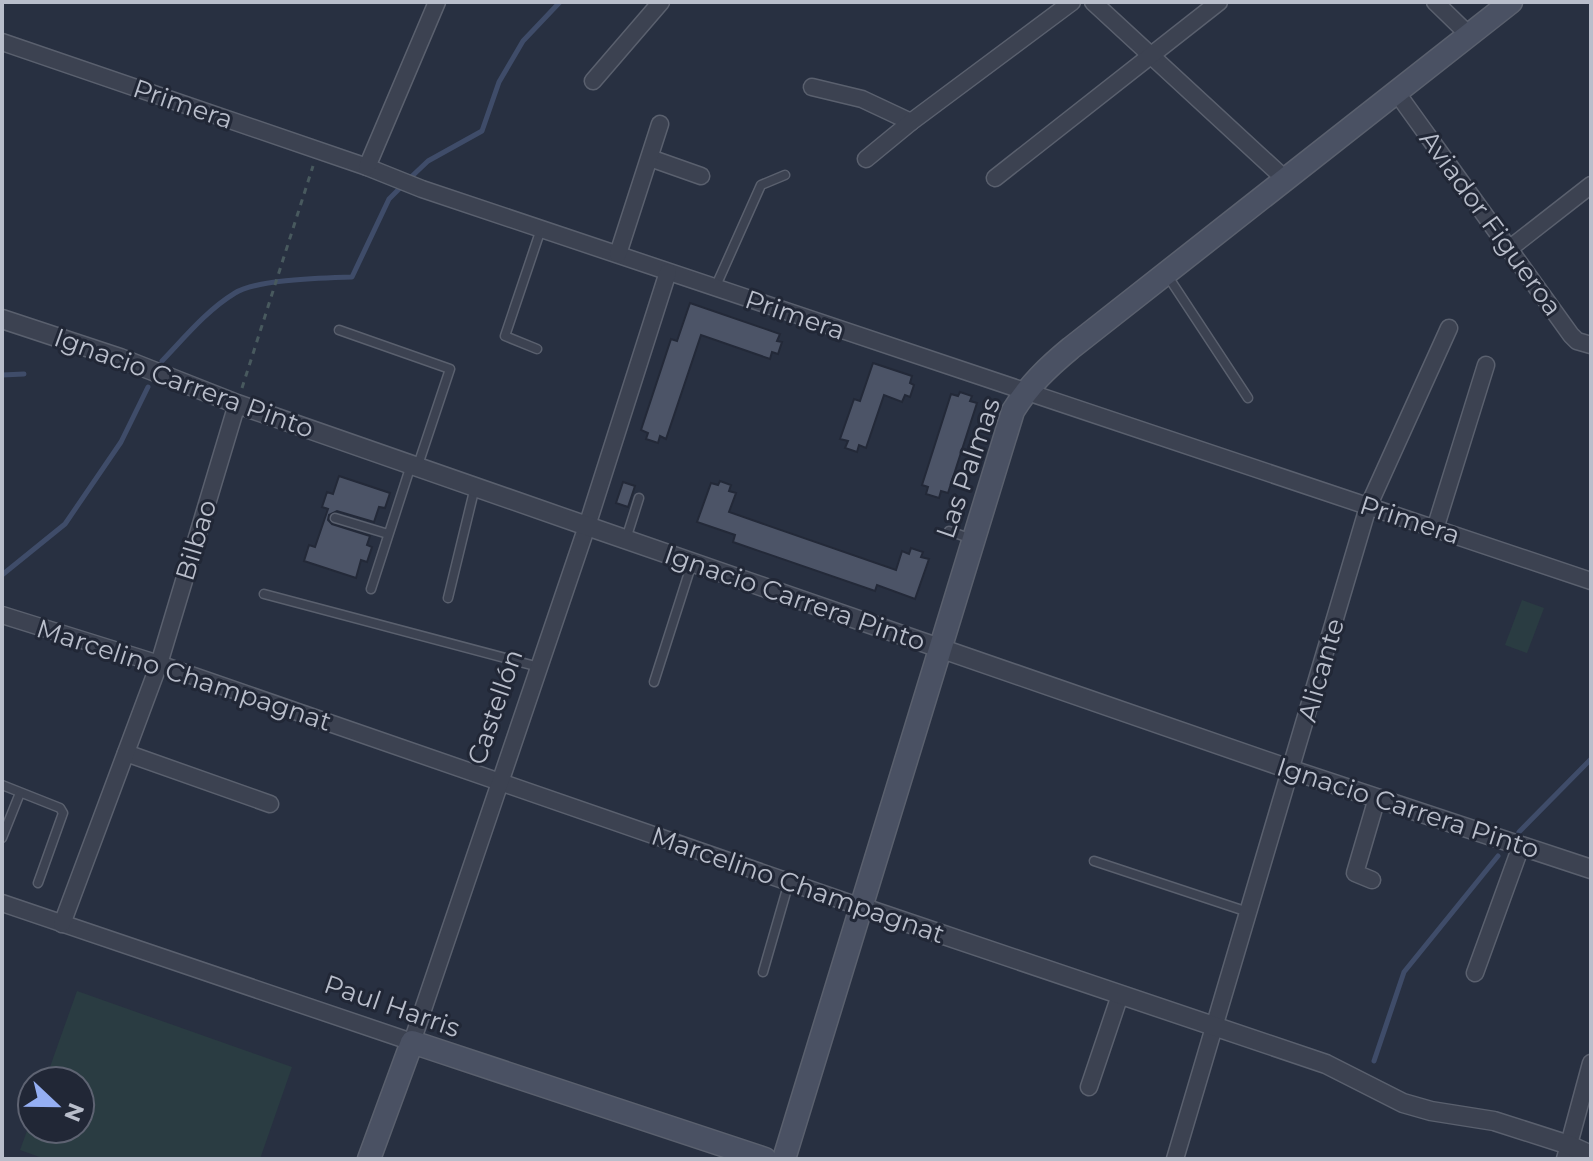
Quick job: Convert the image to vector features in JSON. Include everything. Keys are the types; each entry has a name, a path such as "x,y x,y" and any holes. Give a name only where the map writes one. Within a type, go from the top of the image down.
{"main road":[{"name":"Las Palmas","path":"784,1159 1013,411 1024,393 1036,377 1071,348 1511,2"},
{"name":"Castellón","path":"369,1159 412,1042"},
{"name":"Paul Harris","path":"412,1042 765,1159"}],"street":[{"path":"367,167 437,2"},
{"path":"593,81 661,2"},
{"path":"866,159 1072,2"},
{"path":"1093,2 1286,180"},
{"path":"995,178 1219,2"},
{"path":"1435,2 1469,35"},
{"name":"Primera","path":"2,42 367,167 422,189 1591,581"},
{"path":"812,87 862,99 911,122"},
{"name":"Aviador Figueroa","path":"1397,93 1571,335 1577,341 1591,345"},
{"path":"618,254 660,124"},
{"path":"650,158 701,176"},
{"path":"1509,249 1591,185"},
{"name":"Castellón","path":"412,1042 587,526 668,272"},
{"name":"Ignacio Carrera Pinto","path":"2,319 120,358 237,404 626,540 1292,770 1591,869"},
{"name":"Alicante","path":"1175,1159 1368,507 1449,328"},
{"path":"1435,529 1486,365"},
{"name":"Bilbao","path":"62,924 159,664 237,404"},
{"name":"Marcelino Champagnat","path":"2,615 159,664 1326,1064 1403,1103 1431,1111 1494,1121 1567,1152 1591,1155"},
{"path":"126,753 270,804"},
{"path":"1372,880 1355,873 1377,798"},
{"path":"1475,973 1521,846"},
{"name":"Paul Harris","path":"2,903 412,1042"},
{"path":"1089,1087 1120,995"},
{"path":"1567,1152 1591,1063"}],"lane":[{"path":"715,288 761,185 785,175"},
{"path":"537,349 505,336 541,229"},
{"path":"1166,274 1248,398"},
{"path":"339,330 450,369 388,534 371,589"},
{"path":"448,598 475,487"},
{"path":"626,540 639,498"},
{"path":"335,518 388,534"},
{"path":"949,531 973,539"},
{"path":"654,682 692,562"},
{"path":"264,594 539,667"},
{"path":"2,785 60,808 63,813 38,883"},
{"path":"2,838 20,793"},
{"path":"1094,861 1249,913"},
{"path":"763,972 789,882"}],"path":[{"path":"237,404 318,151"}],"shaded area":[{"path":"1522,600 1544,608 1527,653 1505,645"},
{"path":"77,991 292,1067 260,1159 45,1159 20,1150 22,1145 96,1145 96,1065 51,1065"}],"building":[{"path":"690,303 780,334 777,341 782,342 778,354 772,352 770,359 701,335 666,439 660,436 658,443 646,439 648,433 641,430 671,339 677,341"},
{"path":"873,363 912,376 910,383 914,385 910,397 905,395 902,402 884,395 866,448 859,445 857,452 845,448 848,441 840,439 854,399 860,401"},
{"path":"960,392 972,396 970,401 977,403 948,493 941,491 939,498 926,494 928,487 922,485 951,394 958,396"},
{"path":"339,476 390,493 385,508 379,507 374,522 337,511 329,515 328,520 332,524 370,536 367,545 372,547 367,562 361,560 356,578 304,561 309,545 315,547 328,509 322,507 327,492 333,494"},
{"path":"720,481 731,485 729,491 736,493 729,512 896,570 902,551 909,554 911,548 923,552 921,557 929,559 915,599 877,585 875,591 733,542 735,535 697,522 711,483 718,485"},
{"path":"623,482 635,486 628,507 616,503"}],"waterway":[{"path":"409,179 428,161 482,131 499,82 523,41 560,2"},
{"path":"162,361 215,307 245,288 292,280 352,277 389,199 402,186"},
{"path":"2,375 24,374"},
{"path":"2,575 65,524 121,442 148,387"},
{"path":"1519,832 1591,759"},
{"path":"1374,1061 1404,972 1498,856"}]}
